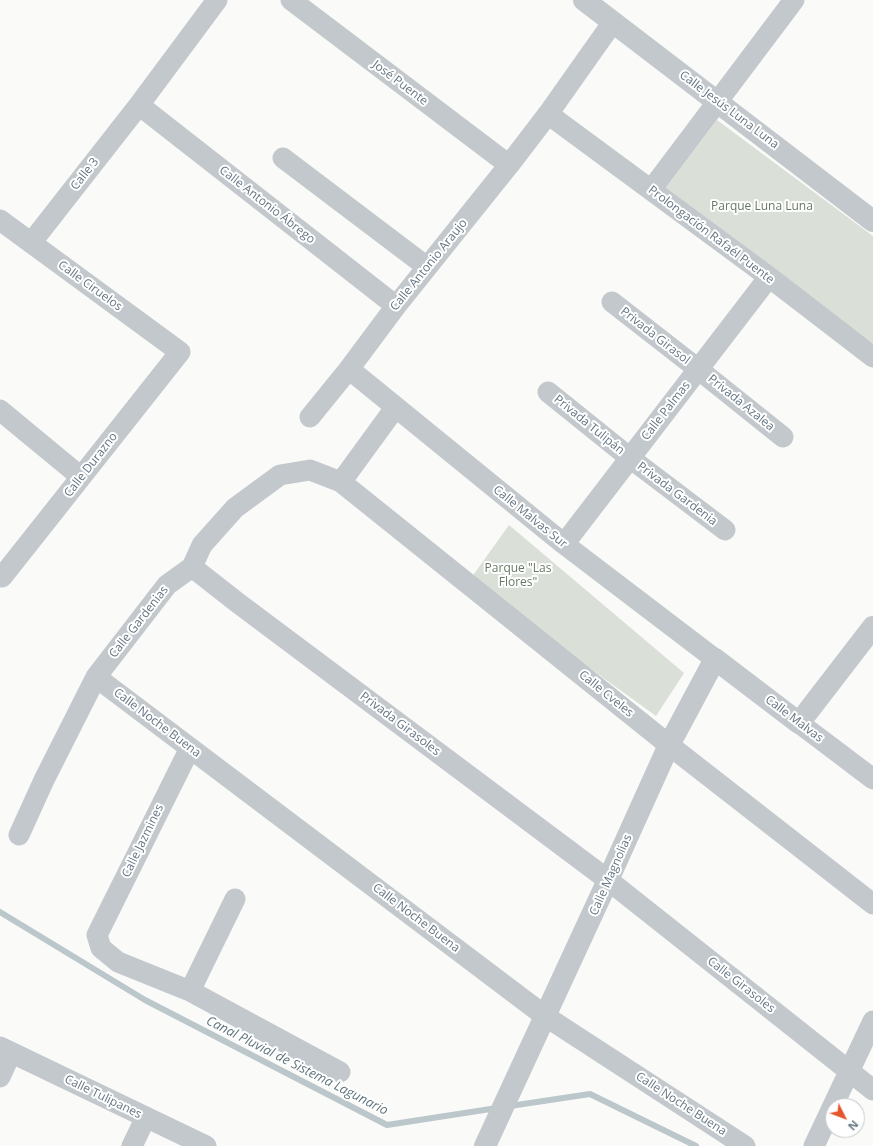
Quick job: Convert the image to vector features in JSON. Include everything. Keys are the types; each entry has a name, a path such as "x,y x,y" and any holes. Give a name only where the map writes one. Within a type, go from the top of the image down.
{"street":[{"name":"Calle 3","path":"30,243 139,105 217,0"},
{"name":"José Puente","path":"292,0 509,165"},
{"name":"Calle Jesús Luna Luna","path":"584,0 873,221"},
{"path":"651,190 794,0"},
{"name":"Calle Antonio Araujo","path":"310,417 349,369 396,306 509,165 548,114 613,22"},
{"name":"Calle Antonio Ábrego","path":"139,105 396,306"},
{"name":"Prolongación Rafaél Puente","path":"548,114 769,277 873,357"},
{"path":"283,158 427,267"},
{"name":"Calle Ciruelos","path":"0,220 180,352"},
{"name":"Calle Palmas","path":"564,544 769,277"},
{"name":"Privada Girasol","path":"612,302 698,369"},
{"name":"Calle Durazno","path":"1,577 180,352"},
{"name":"Calle Malvas Sur","path":"349,369 395,408 564,544 715,659"},
{"name":"Privada Azalea","path":"698,369 783,437"},
{"name":"Privada Tulipán","path":"548,392 630,458"},
{"path":"340,482 395,408"},
{"path":"0,410 81,477"},
{"name":"Privada Gardenia","path":"630,458 725,530"},
{"name":"Calle Gardenias","path":"19,835 44,780 96,677 168,585 192,567 202,545 236,508 280,475 310,470 340,482"},
{"name":"Calle Cveles","path":"340,482 669,745 873,904"},
{"name":"Privada Girasoles","path":"192,567 608,880"},
{"path":"799,723 873,628"},
{"name":"Calle Magnolias","path":"485,1146 669,745 715,659"},
{"name":"Calle Malvas","path":"715,659 873,779"},
{"name":"Calle Noche Buena","path":"96,677 545,1016 745,1146"},
{"name":"Calle Jazmines","path":"190,748 97,934 101,948 118,962 190,991"},
{"name":"Calle Girasoles","path":"608,880 873,1090"},
{"path":"235,899 190,991 340,1072"},
{"path":"814,1146 873,1021"},
{"path":"0,1077 6,1050"},
{"name":"Calle Tulipanes","path":"6,1050 206,1146"},
{"path":"132,1146 146,1117"}],"green space":[{"name":"Parque Luna Luna","path":"717,120 873,236 873,344 665,189"},
{"name":"Parque \"Las Flores\"","path":"509,525 684,673 656,716 469,581"}],"waterway":[{"name":"Canal Pluvial de Sistema Lagunario","path":"0,912 145,1000 387,1125 497,1108"},
{"name":"Canal Pluvial de Sistema Lagunario","path":"510,1106 590,1094 696,1146"}]}
